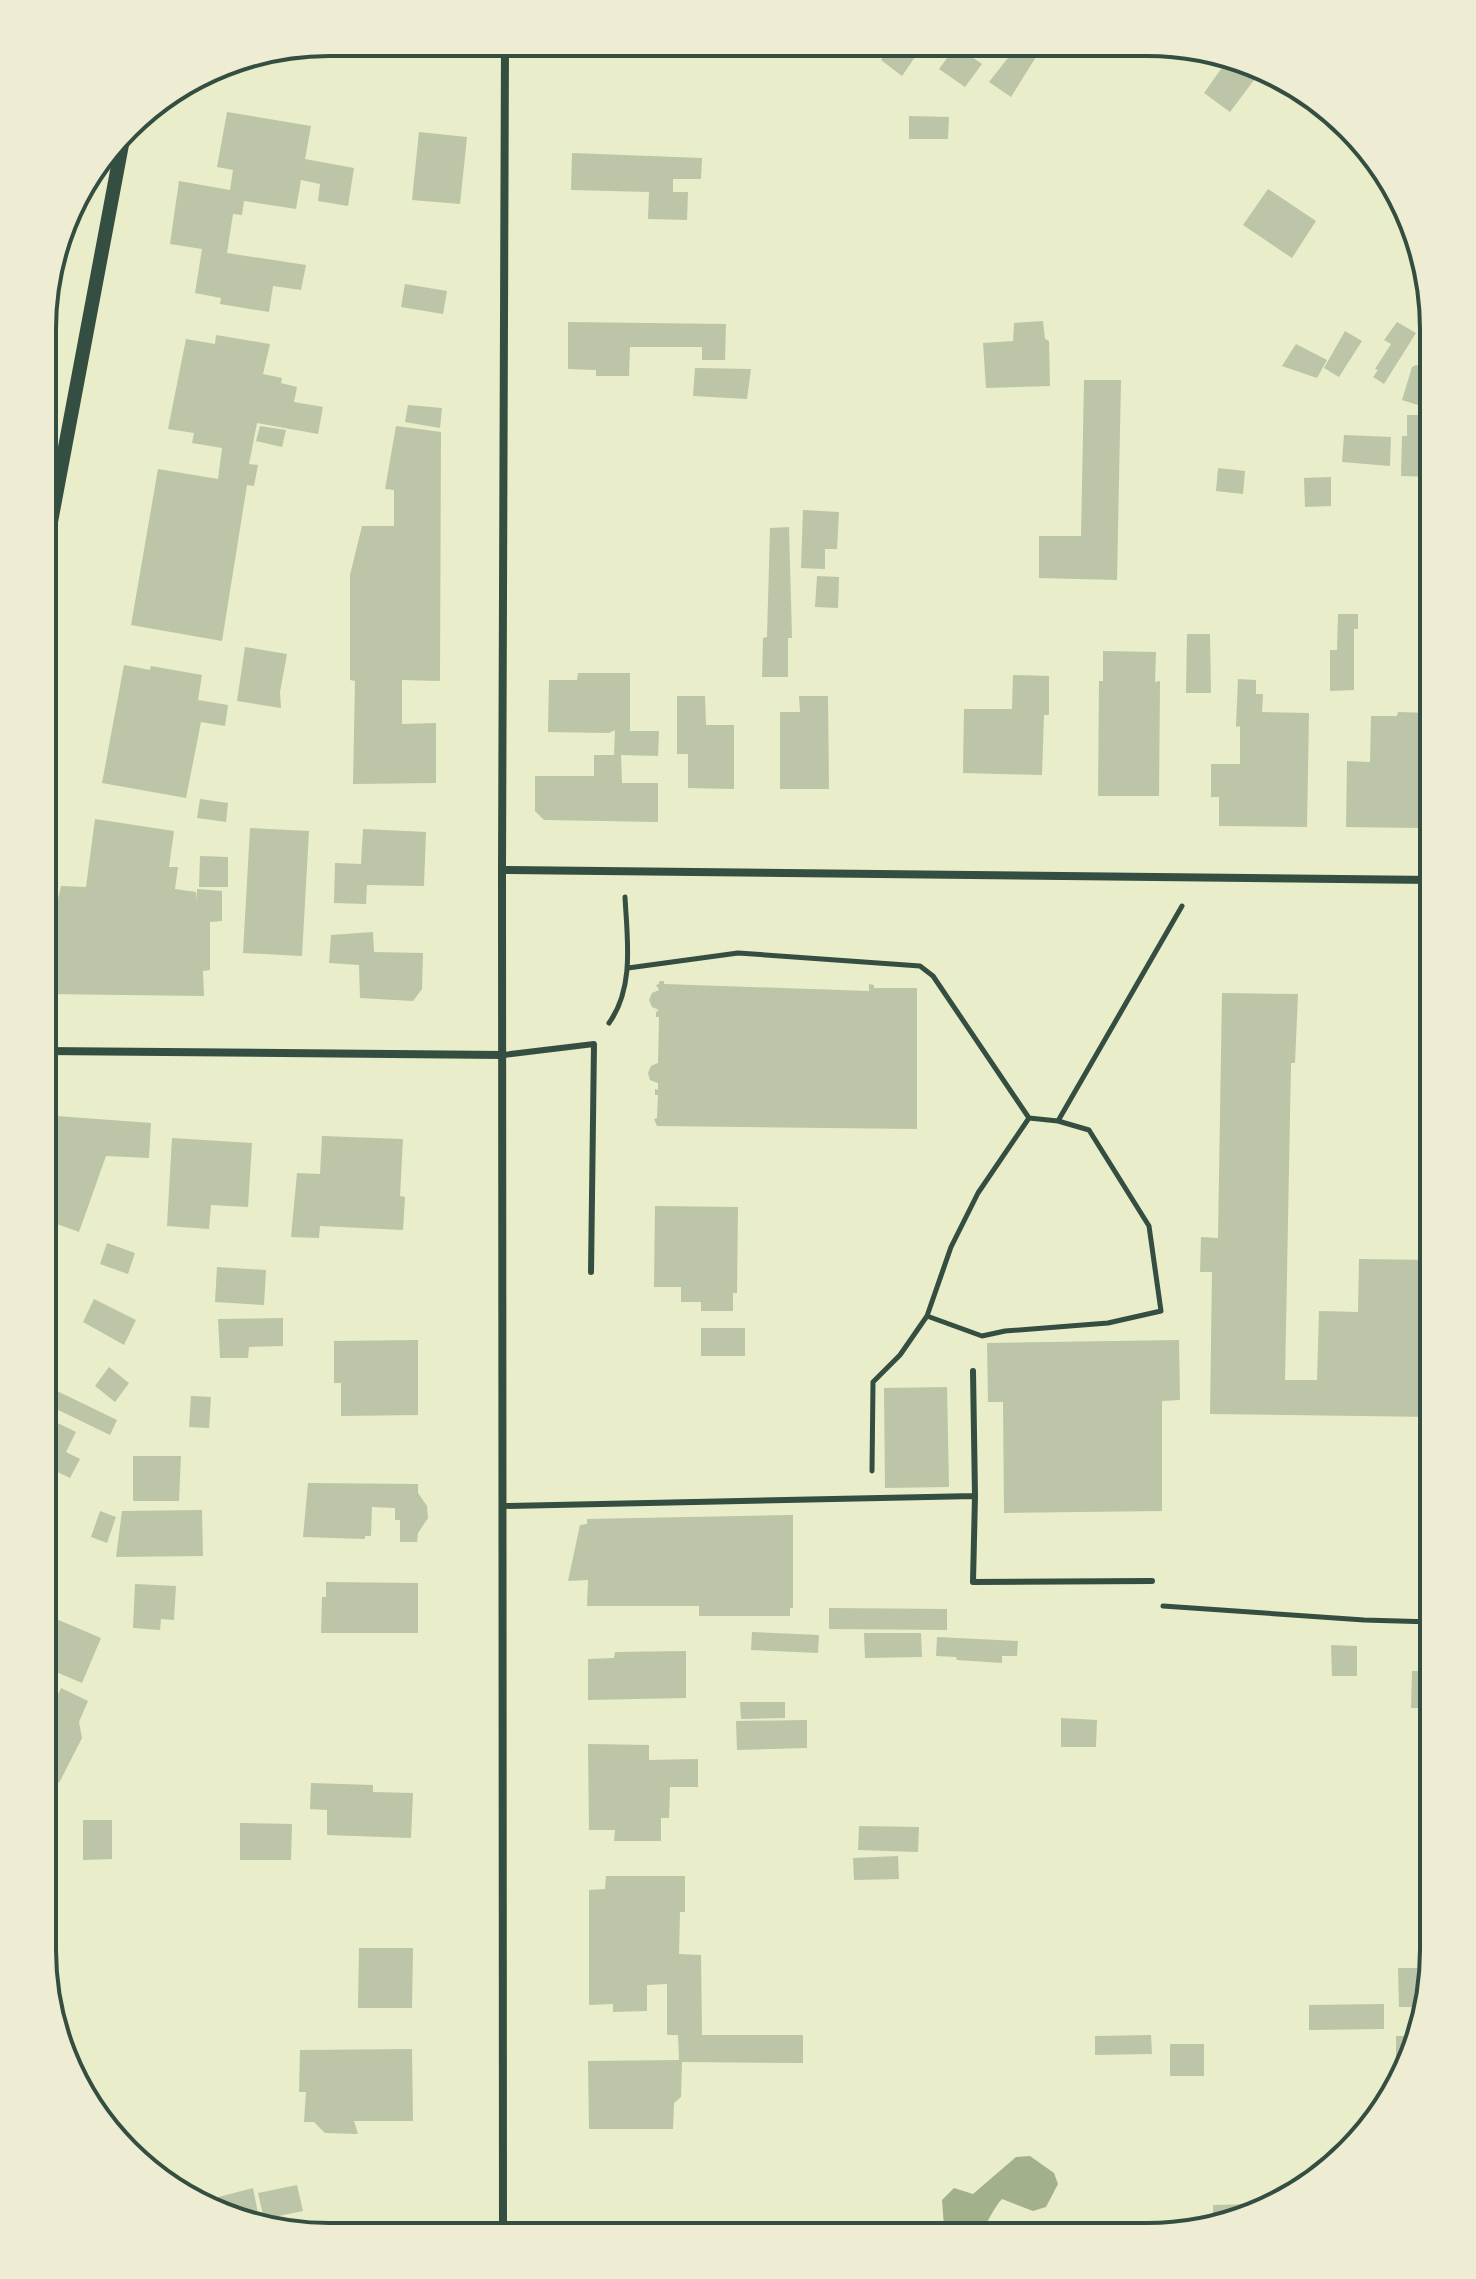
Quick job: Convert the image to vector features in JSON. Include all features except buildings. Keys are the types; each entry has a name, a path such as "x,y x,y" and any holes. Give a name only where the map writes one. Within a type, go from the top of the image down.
{"street":[{"path":"503,2223 505,57"},
{"path":"56,495 120,154"},
{"path":"502,870 1420,880"},
{"path":"56,1051 503,1055"}],"lane":[{"path":"503,1055 594,1044 591,1272"},
{"path":"973,1371 973,1582 1152,1581"},
{"path":"503,1506 975,1496"}],"path":[{"path":"594,1044 616,1013 628,968 623,872"},
{"path":"1058,1121 1199,878"},
{"path":"628,968 738,953 920,966 933,976 1029,1118"},
{"path":"927,1316 982,1336 1005,1331 1108,1323 1161,1311 1149,1226 1089,1130 1058,1121 1029,1118"},
{"path":"872,1497 873,1382 900,1355 927,1316 951,1247 978,1193 1029,1118"},
{"path":"1152,1581 1160,1606 1419,1622"}],"shaded area":[{"path":"1030,2156 1054,2173 1058,2184 1046,2207 1033,2211 1002,2199 986,2223 944,2223 942,2200 954,2188 973,2194 1016,2157"}]}
